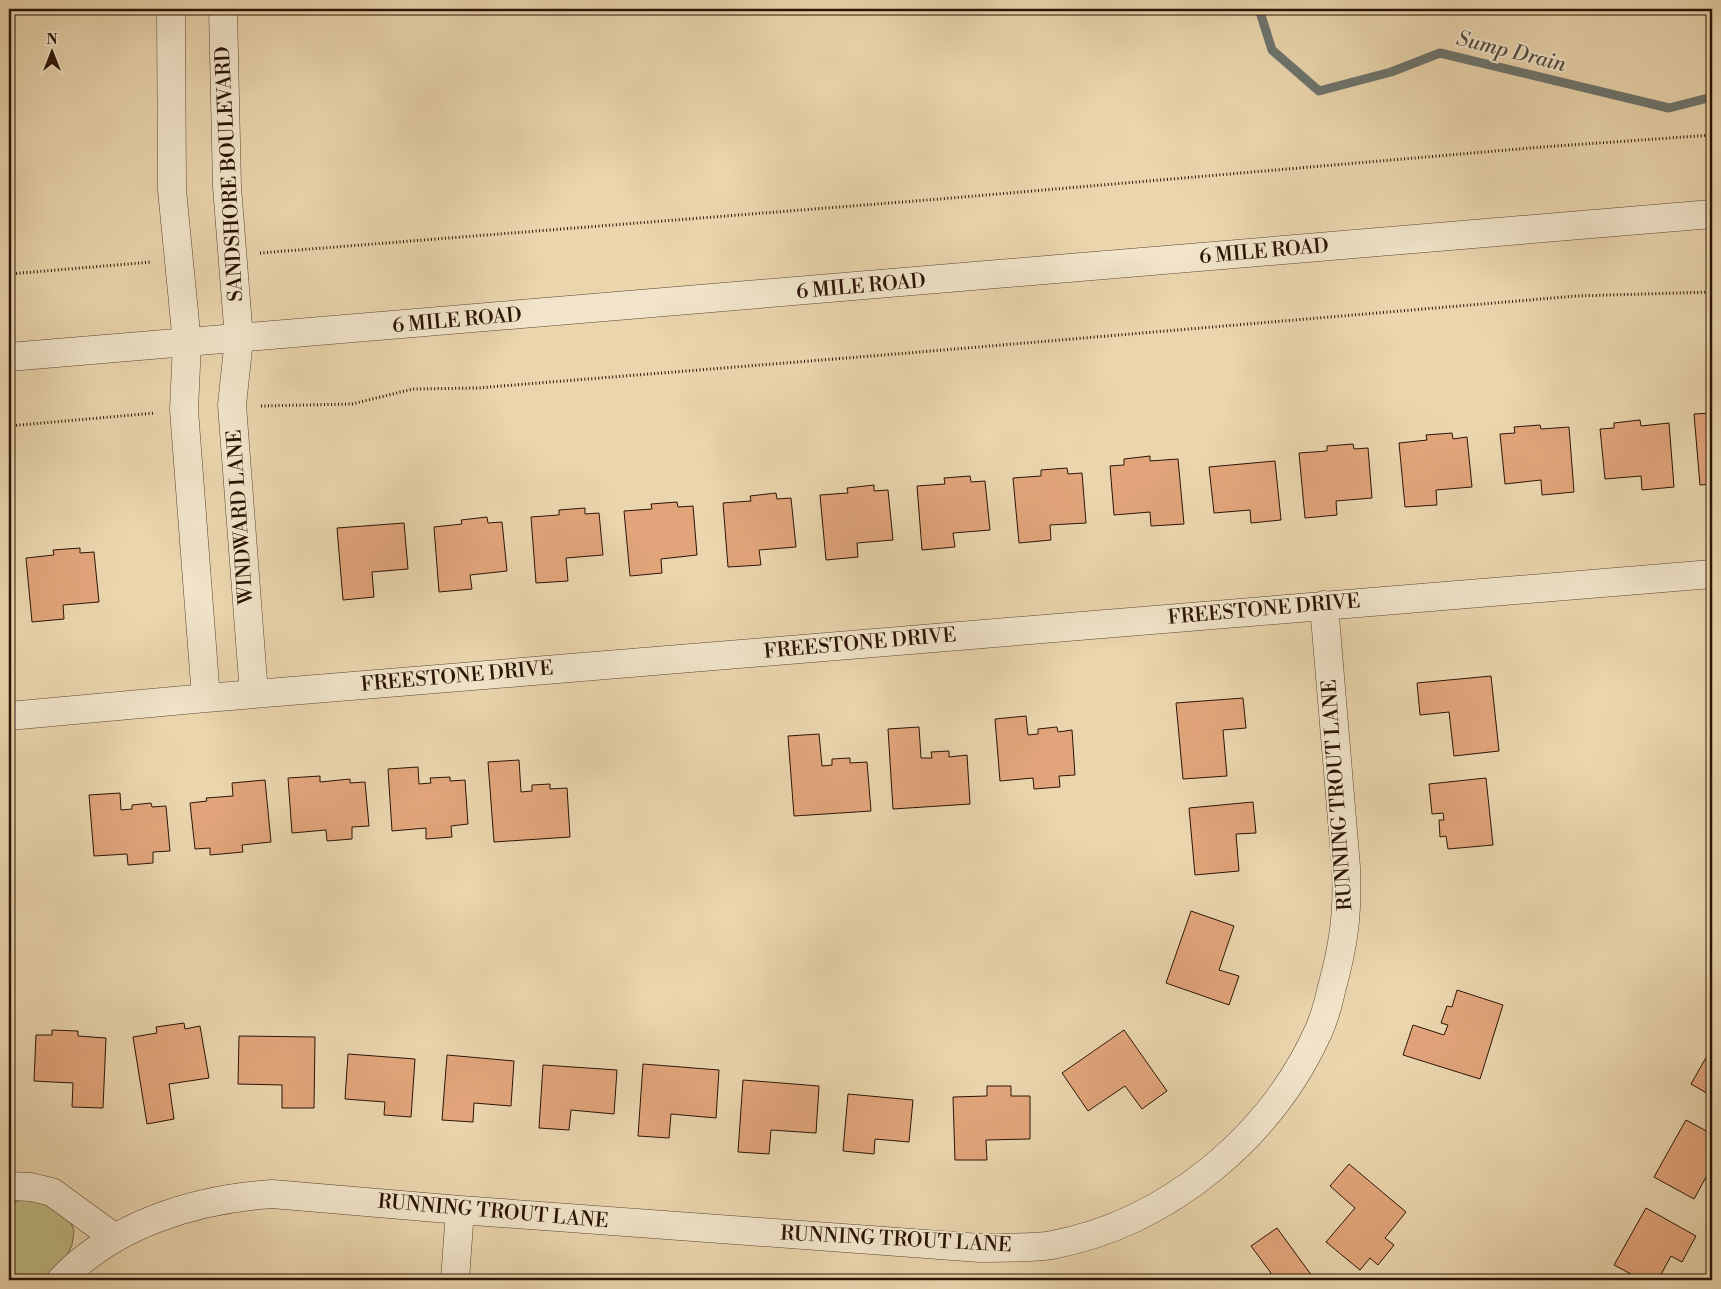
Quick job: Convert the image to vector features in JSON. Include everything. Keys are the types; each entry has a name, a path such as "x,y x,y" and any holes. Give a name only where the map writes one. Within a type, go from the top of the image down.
{"street":[{"path":"171,9 172,190 187,343 184,410 206,698"},
{"name":"SANDSHORE BOULEVARD","path":"223,9 227,187 239,339"},
{"name":"6 MILE ROAD","path":"9,358 1712,214"},
{"name":"WINDWARD LANE","path":"239,339 232,405 254,694"},
{"name":"FREESTONE DRIVE","path":"9,716 206,698 1712,574"},
{"name":"RUNNING TROUT LANE","path":"61,1280 75,1265 115,1238 168,1214 213,1202 272,1194 460,1210 980,1248 1051,1245 1086,1236 1151,1210 1202,1177 1257,1126 1281,1096 1302,1063 1320,1028 1340,958 1348,902 1324,605"},
{"path":"9,1186 31,1187 52,1192 115,1238"},
{"path":"455,1280 460,1210"}],"path":[{"path":"231,255 940,199 1712,134"},
{"path":"9,274 178,260"},
{"path":"232,405 352,404 413,390 477,388 1576,296 1712,292"},
{"path":"9,426 184,410"}],"shaded area":[{"path":"22,1200 40,1200 69,1218 74,1231 72,1245 65,1260 46,1280 9,1280 9,1203"}],"building":[{"path":"1712,413 1712,484 1700,485 1694,414"},
{"path":"1640,420 1641,426 1669,423 1674,487 1642,490 1641,476 1605,479 1600,429 1614,428 1614,423"},
{"path":"1540,425 1541,429 1569,427 1574,492 1542,495 1541,480 1505,484 1500,434 1515,433 1514,427"},
{"path":"1452,433 1453,439 1467,437 1472,487 1436,490 1437,505 1405,507 1399,443 1427,440 1426,435"},
{"path":"1353,444 1354,449 1368,448 1372,498 1336,501 1337,515 1305,518 1299,453 1327,451 1327,446"},
{"path":"1150,456 1150,461 1178,459 1184,524 1151,526 1150,512 1114,515 1110,466 1124,465 1124,459"},
{"path":"1275,461 1281,520 1251,523 1250,510 1214,513 1209,467"},
{"path":"1067,468 1068,474 1082,473 1086,523 1050,525 1051,540 1019,543 1013,478 1041,476 1041,470"},
{"path":"970,476 971,482 985,481 990,530 953,533 955,547 922,550 917,486 945,484 944,478"},
{"path":"874,485 874,491 888,490 893,540 857,543 858,557 826,560 820,495 848,493 847,488"},
{"path":"776,493 777,499 791,498 796,547 759,550 761,565 728,567 723,503 751,501 750,496"},
{"path":"677,502 678,507 693,506 697,555 661,559 662,573 630,576 624,511 652,509 651,504"},
{"path":"585,508 585,514 599,513 603,555 566,558 568,581 536,583 531,517 559,515 559,510"},
{"path":"487,517 488,523 502,522 507,571 470,575 472,589 439,592 434,527 462,524 461,520"},
{"path":"404,523 408,569 372,572 374,597 343,600 337,528"},
{"path":"80,548 80,553 94,552 99,602 63,605 64,619 32,622 26,558 54,555 53,550"},
{"path":"1491,676 1499,751 1454,756 1449,712 1420,715 1417,683"},
{"path":"1243,698 1246,728 1223,730 1227,776 1183,779 1176,703"},
{"path":"1026,716 1028,735 1038,734 1038,729 1057,727 1058,732 1072,730 1075,775 1059,776 1060,787 1034,789 1033,778 1000,781 995,719"},
{"path":"919,727 921,758 932,758 931,752 949,751 949,757 967,755 970,804 893,809 888,729"},
{"path":"819,734 822,766 832,765 832,759 850,758 850,763 867,762 871,811 794,816 788,736"},
{"path":"519,760 521,792 532,791 532,785 550,784 550,789 567,788 570,837 494,842 488,762"},
{"path":"418,767 419,784 431,783 430,778 450,777 450,781 465,780 468,824 451,826 452,837 426,839 426,828 392,831 388,769"},
{"path":"320,776 320,782 350,779 350,783 365,782 369,826 352,827 352,839 327,841 326,830 292,833 288,778"},
{"path":"1486,778 1493,845 1448,849 1446,836 1440,837 1439,820 1444,820 1443,813 1432,814 1429,784"},
{"path":"265,780 271,842 242,845 243,852 210,855 210,848 195,849 190,803 207,801 206,798 233,796 232,783"},
{"path":"120,793 121,810 132,809 132,805 151,803 152,807 166,806 170,851 153,852 153,863 128,865 127,854 94,856 89,795"},
{"path":"1253,802 1256,833 1236,834 1239,871 1195,875 1189,808"},
{"path":"1191,911 1234,926 1219,970 1239,976 1229,1005 1166,983"},
{"path":"1457,990 1503,1005 1480,1079 1403,1055 1413,1025 1444,1035 1448,1025 1441,1023 1447,1006 1452,1007"},
{"path":"184,1023 185,1029 200,1026 209,1078 169,1084 174,1119 147,1124 133,1037 157,1033 156,1027"},
{"path":"52,1030 78,1031 78,1036 106,1038 103,1108 72,1107 73,1083 34,1081 36,1035 52,1035"},
{"path":"1124,1030 1167,1091 1142,1109 1125,1086 1088,1111 1062,1073"},
{"path":"239,1036 315,1037 314,1108 282,1108 282,1085 238,1084"},
{"path":"1712,1047 1712,1096 1691,1084"},
{"path":"348,1054 415,1059 411,1117 384,1115 385,1102 345,1099"},
{"path":"447,1055 514,1061 511,1106 474,1103 473,1122 442,1120"},
{"path":"643,1064 719,1070 716,1118 671,1114 669,1138 638,1136"},
{"path":"543,1065 617,1070 614,1114 571,1110 569,1130 539,1128"},
{"path":"743,1080 819,1086 816,1133 771,1130 769,1154 738,1152"},
{"path":"987,1086 1011,1086 1011,1096 1030,1096 1030,1139 986,1140 987,1160 955,1160 953,1097 987,1096"},
{"path":"848,1094 913,1100 909,1142 875,1139 874,1154 843,1151"},
{"path":"1686,1120 1712,1134 1712,1169 1694,1199 1654,1177"},
{"path":"1349,1164 1406,1212 1385,1238 1394,1245 1378,1265 1370,1258 1360,1270 1326,1242 1355,1208 1330,1186"},
{"path":"1646,1208 1696,1236 1682,1262 1671,1256 1658,1280 1642,1280 1614,1265"},
{"path":"1277,1228 1315,1280 1261,1280 1271,1273 1251,1246"}],"waterway":[{"name":"Sump Drain","path":"1259,9 1272,50 1319,91 1391,72 1440,53 1669,108 1712,97"}]}
